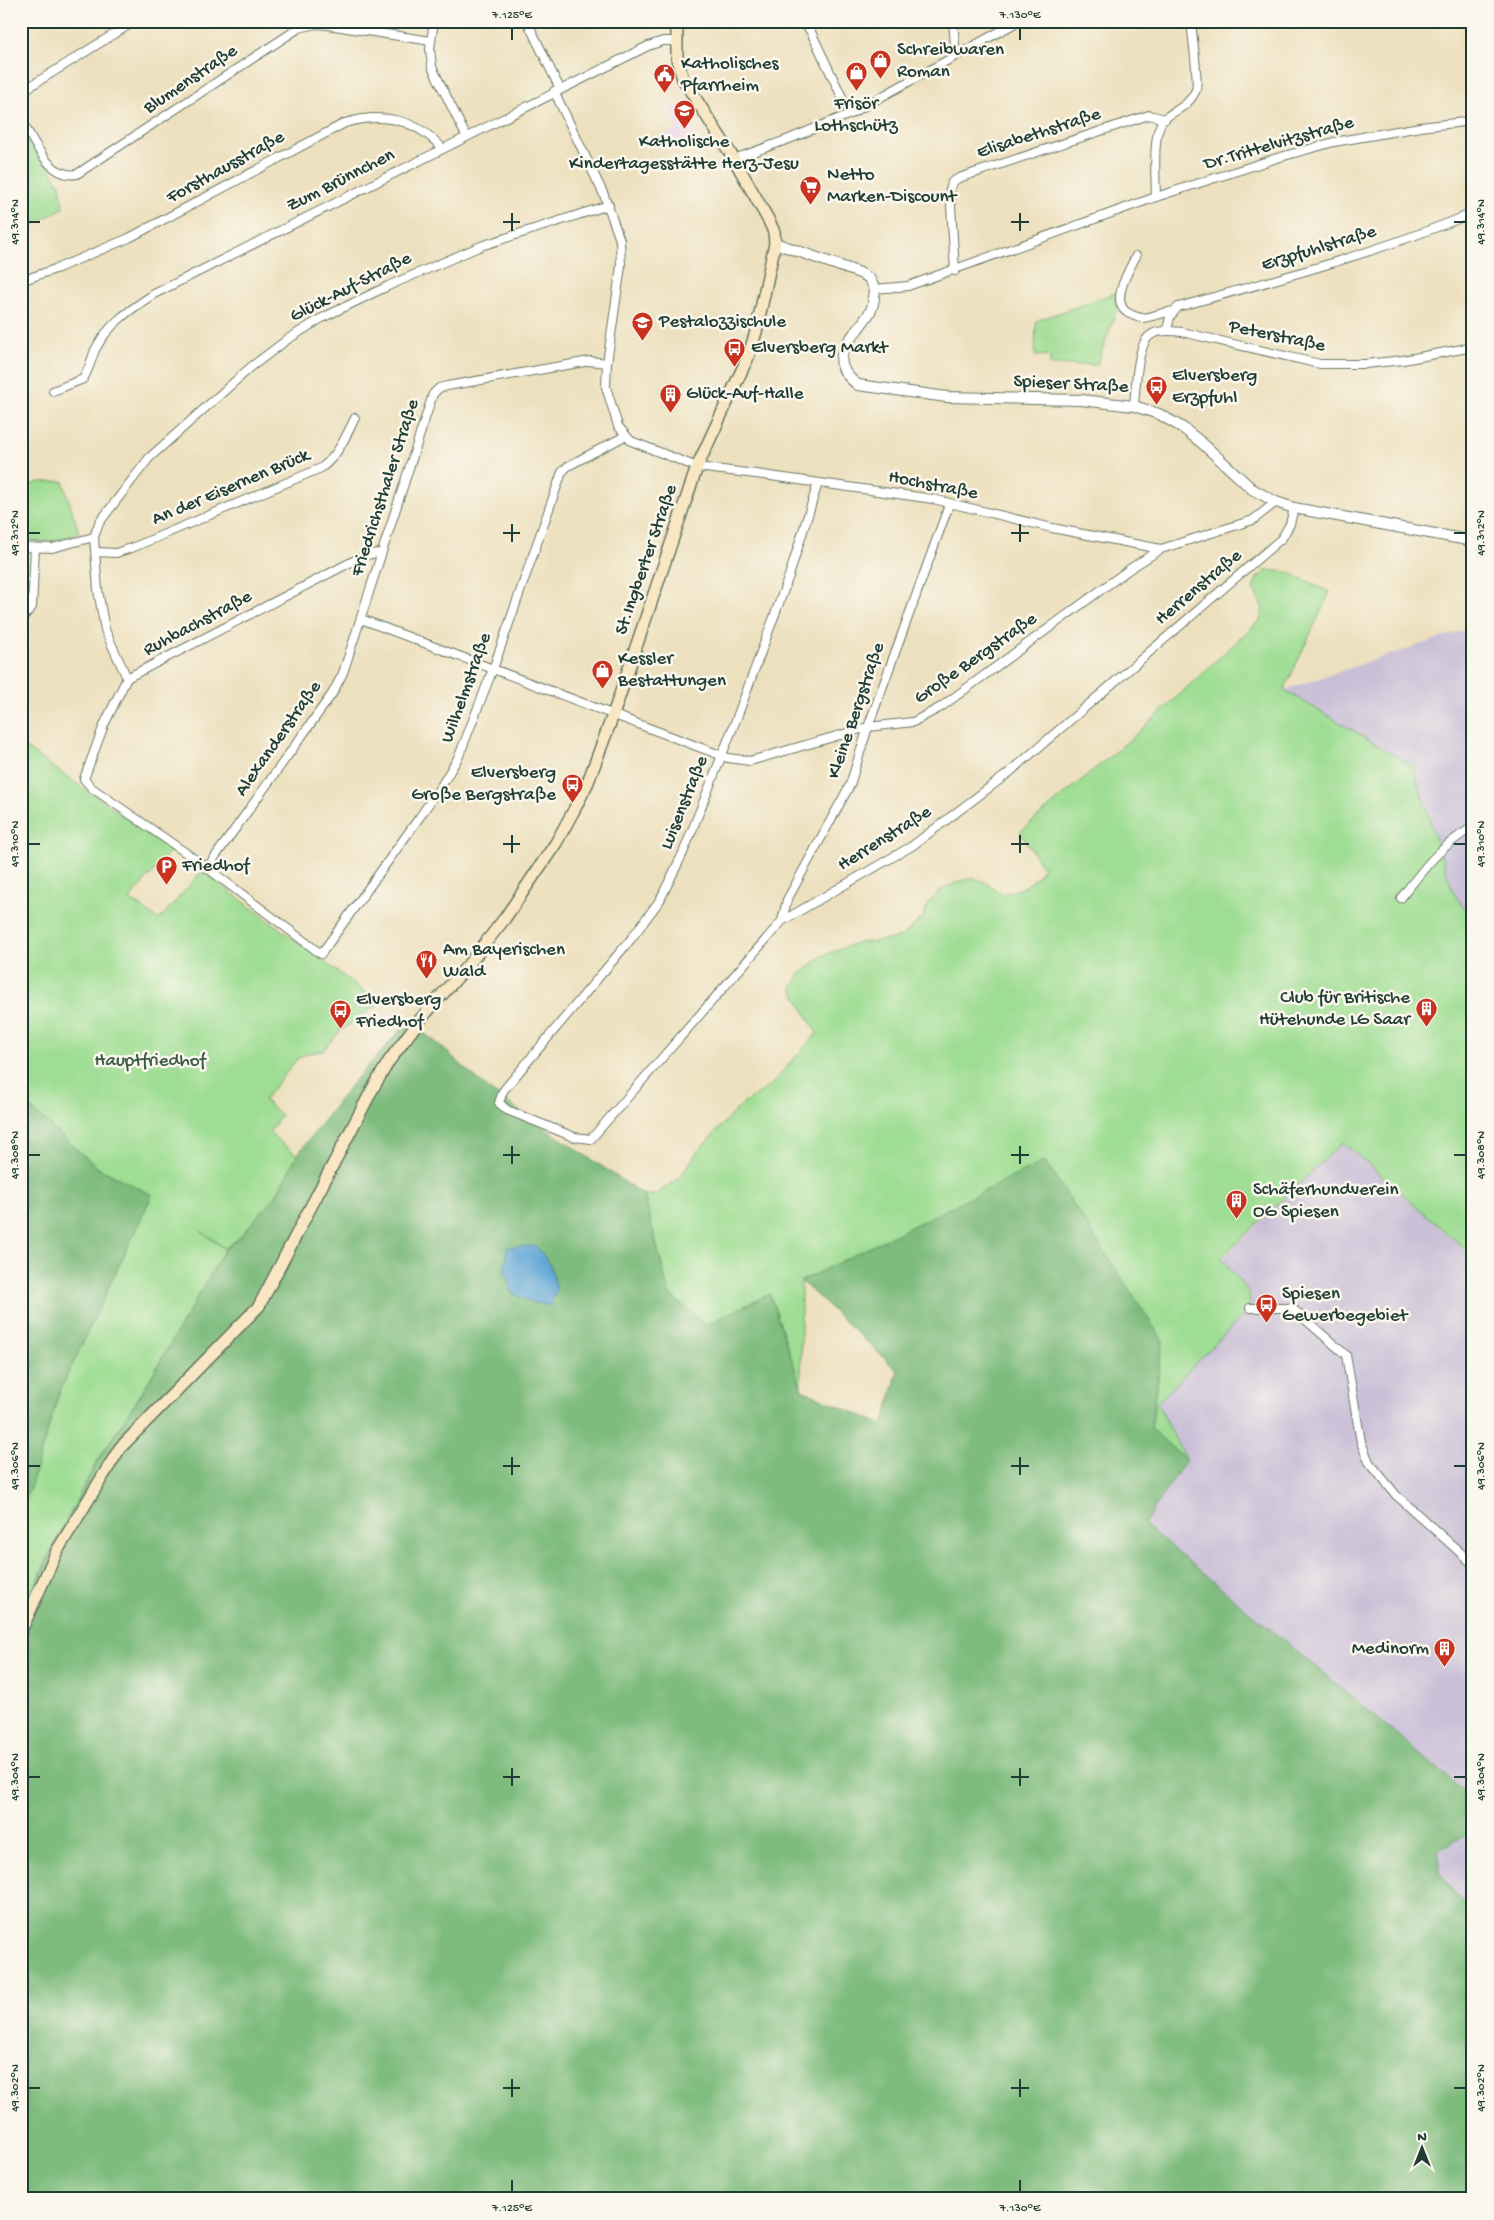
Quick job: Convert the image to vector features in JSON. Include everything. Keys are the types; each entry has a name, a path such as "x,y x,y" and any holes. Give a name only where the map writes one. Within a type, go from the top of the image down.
{"main road":[{"name":"St.Ingberter Straße","path":"21,1631 57,1551 120,1448 259,1306 373,1088 418,1022 488,940 556,842 588,782 613,715 697,468 748,357 756,332 775,243 774,232 769,221 734,159 683,79 678,65 677,21"}],"street":[{"path":"21,92 135,21"},
{"path":"434,21 431,41 432,67 466,136"},
{"path":"526,21 608,205 620,240 621,260 606,378 608,396 618,426 625,436"},
{"path":"803,21 811,32 850,114"},
{"path":"953,21 956,56"},
{"path":"734,159 850,114 1019,21"},
{"path":"1156,197 1156,136 1160,124 1183,108 1197,89 1191,22 1216,21"},
{"name":"Blumenstraße","path":"21,120 54,169 63,174 77,174 86,170 300,28 316,24 328,25 431,41"},
{"name":"Zum Brünnchen","path":"53,391 83,379 106,333 126,312 154,294 557,90 648,46 663,41 676,41"},
{"name":"Elisabethstraße","path":"954,271 950,189 952,182 959,178 1149,115 1165,119"},
{"name":"Forsthausstraße","path":"21,281 130,238 346,123 376,117 406,122 431,136 442,148"},
{"name":"Dr.Trittelvitzstraße","path":"875,289 908,286 1156,197 1334,142 1420,127 1473,121"},
{"name":"Glück-Auf-Straße","path":"94,537 99,523 149,458 244,373 288,339 335,311 446,260 538,226 608,205"},
{"name":"Erzpfuhlstraße","path":"1136,256 1123,283 1120,303 1123,310 1135,317 1142,318 1161,312 1174,311 1178,307 1352,258 1425,233 1473,213"},
{"path":"775,243 860,273 869,278 875,289"},
{"name":"Spieser Straße","path":"875,289 871,311 841,357 840,366 847,377 858,385 947,397 1081,400 1134,406 1159,414 1183,428 1252,489 1276,502 1294,508 1473,541"},
{"path":"1134,406 1143,342 1157,332 1167,330 1174,311"},
{"name":"Peterstraße","path":"1167,330 1320,364 1384,362 1473,347"},
{"name":"Friedrichsthaler Straße","path":"361,619 429,402 439,388 590,361 607,363"},
{"name":"An der Eisernen Brück","path":"96,552 116,553 134,547 321,468 336,453 356,418"},
{"name":"Hochstraße","path":"625,436 639,445 697,468 756,474 933,499 949,505 1052,528 1161,549"},
{"name":"Wilhelmstraße","path":"207,868 321,954 443,783 459,756 562,472 568,466 625,436"},
{"name":"Luisenstraße","path":"503,1091 631,939 660,900 683,853 736,720 789,576 818,483"},
{"name":"Große Bergstraße","path":"361,619 721,755 740,761 750,761 868,728 913,722 941,707 1131,568 1161,549 1253,520 1276,502"},
{"name":"Kleine Bergstraße","path":"782,921 787,900 850,785 868,728 949,505"},
{"name":"Herrenstraße","path":"503,1091 499,1102 507,1110 574,1137 591,1139 782,921 912,846 1010,772 1282,538 1290,524 1294,508"},
{"path":"21,547 66,546 94,537 98,590 106,630 127,678 104,725 84,779 92,788 207,868"},
{"path":"21,619 32,607 35,548"},
{"name":"Ruhbachstraße","path":"127,678 359,558 370,554 381,554"},
{"name":"Alexanderstraße","path":"207,868 332,694 343,673 361,619"},
{"path":"1401,898 1438,852 1455,838 1473,827"},
{"path":"1250,1308 1292,1308 1346,1355 1361,1442 1369,1462 1396,1495 1473,1564"}],"shaded area":[{"name":"Katholische Kindertagesstätte Herz-Jesu","path":"679,105 696,132 667,150 660,139 678,127 669,111"},
{"path":"1473,627 1473,961 1284,690"},
{"path":"1343,1142 1473,1257 1473,1798 1144,1524 1186,1460 1157,1403 1250,1308 1222,1259"},
{"path":"1473,1832 1473,1915 1440,1874 1437,1850"}],"green space":[{"path":"21,124 60,185 63,208 21,232"},
{"path":"1118,292 1116,300 1117,309 1097,365 1050,365 1050,355 1035,356 1036,321"},
{"path":"63,481 79,533 51,541 21,540 21,488 39,482"},
{"path":"1267,570 1288,572 1330,592 1284,690 1412,765 1453,891 1473,923 1473,1256 1343,1142 1221,1258 1249,1292 1250,1308 1157,1403 1186,1460 1151,1430 1163,1341 801,1281 801,1390 770,1294 705,1325 669,1294 644,1195 655,1195 680,1177 698,1151 740,1106 770,1086 817,1033 792,989 799,975 822,956 859,942 874,942 901,937 923,917 929,902 943,888 972,877 985,882 1001,894 1020,889 1040,874 1043,868 1020,832 1140,731 1260,620 1263,608 1253,589 1257,578"},
{"name":"Hauptfriedhof","path":"21,745 172,849 130,899 159,920 202,871 380,1003 340,1031 323,1051 308,1053 297,1059 264,1100 281,1115 269,1133 297,1155 277,1194 239,1238 225,1248 201,1231 225,1249 143,1391 95,1465 21,1615 21,1505 29,1491 59,1393 152,1195 98,1168 21,1100"},
{"path":"408,1022 436,1042 489,1090 644,1195 669,1294 705,1325 770,1294 802,1390 883,1425 898,1371 801,1281 1045,1161 1163,1341 1151,1429 1186,1460 1144,1524 1473,1798 1473,1832 1437,1850 1440,1874 1473,1915 1473,2199 21,2199 21,1622 52,1549 95,1465 143,1391 225,1249 239,1238 277,1194 297,1155 351,1085"},
{"path":"21,1100 98,1168 152,1195 59,1393 29,1491 21,1505"}],"water":[{"path":"536,1246 550,1264 557,1289 550,1306 528,1301 512,1293 505,1272 507,1247"}],"place":[{"name":"Schreibwaren Roman","path":"881,80"},
{"name":"Frisör Lothschütz","path":"856,92"},
{"name":"Katholisches Pfarrheim","path":"665,94"},
{"name":"Katholische Kindertagesstätte Herz-Jesu","path":"684,130"},
{"name":"Netto Marken-Discount","path":"811,205"},
{"name":"Pestalozzischule","path":"643,341"},
{"name":"Elversberg Markt","path":"735,367"},
{"name":"Elversberg Erzpfuhl","path":"1156,406"},
{"name":"Glück-Auf-Halle","path":"670,413"},
{"name":"Kessler Bestattungen","path":"602,689"},
{"name":"Elversberg Große Bergstraße","path":"572,803"},
{"name":"Friedhof","path":"166,885"},
{"name":"Am Bayerischen Wald","path":"427,980"},
{"name":"Club für Britische Hütehunde LG Saar","path":"1426,1028"},
{"name":"Elversberg Friedhof","path":"340,1030"},
{"name":"Schäferhundverein OG Spiesen","path":"1237,1220"},
{"name":"Spiesen Gewerbegebiet","path":"1266,1324"},
{"name":"Medinorm","path":"1445,1668"}]}
